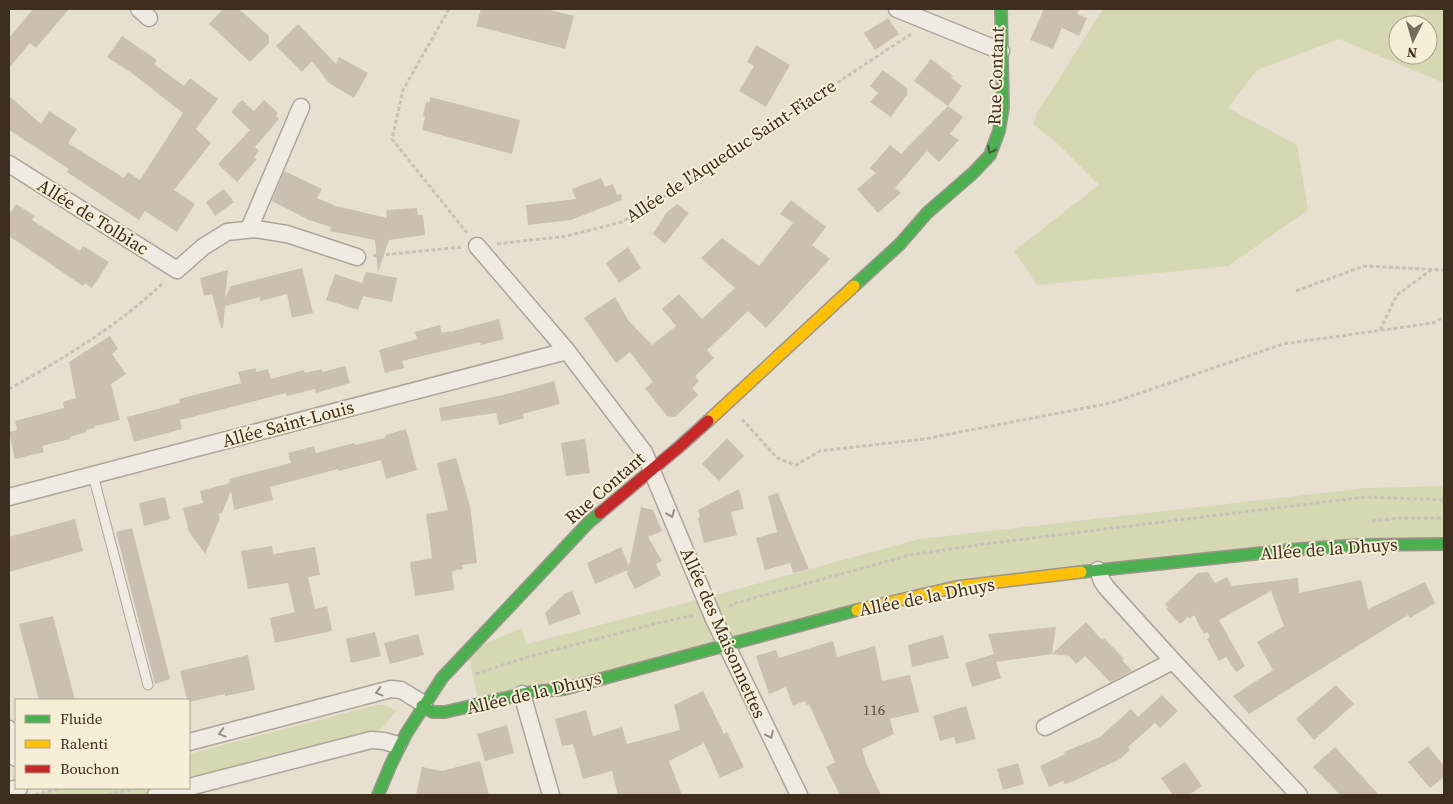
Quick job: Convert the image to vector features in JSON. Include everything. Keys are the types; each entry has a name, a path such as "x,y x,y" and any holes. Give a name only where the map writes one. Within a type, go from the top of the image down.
{"main road":[{"name":"Rue Contant","path":"378,795 387,768 398,745 442,678 589,522 652,469 900,244 927,213 973,174 990,155 999,131 1003,107 1001,9"},
{"name":"Rue Contant","path":"900,244 928,228"},
{"name":"Allée de la Dhuys","path":"423,705 433,712 445,712 522,694 564,688 908,597 956,587 1300,549 1362,545 1444,544"}],"street":[{"path":"896,9 1001,51"},
{"path":"249,229 301,107"},
{"name":"Allée de Tolbiac","path":"9,164 177,270"},
{"path":"177,270 203,247 227,232 249,229 288,234 357,257"},
{"name":"Allée des Maisonnettes","path":"477,246 566,351 644,452 713,617 799,795"},
{"name":"Allée Saint-Louis","path":"9,497 566,351"},
{"path":"1098,570 1106,587 1299,795"},
{"path":"1045,728 1173,661"},
{"name":"Allée de la Dhuys","path":"190,742 391,689 401,690 423,705"},
{"path":"522,694 551,795"},
{"path":"9,729 15,754"},
{"path":"190,786 372,740 398,745"},
{"path":"156,795 179,789"}],"lane":[{"path":"94,475 148,685"}],"path":[{"path":"449,9 403,90 392,139 477,246"},
{"name":"Allée de l'Aqueduc Saint-Fiacre","path":"357,257 567,236 622,222 670,193 912,34 922,20"},
{"path":"1296,291 1364,266 1444,270"},
{"path":"1380,331 1397,295 1432,269"},
{"path":"9,389 67,357 134,309 177,270"},
{"path":"726,402 777,458 796,465 820,451 924,439 1111,403 1283,344 1433,323 1444,318"},
{"path":"32,795 57,789"},
{"path":"108,795 133,789"}],"green space":[{"path":"1103,9 1444,9 1444,83 1401,65 1438,65 1438,15 1388,15 1388,60 1339,39 1257,70 1228,108 1297,145 1308,210 1228,266 1037,285 1014,251 1099,185 1057,143 1033,124 1036,115"},
{"path":"1444,486 1444,544 956,587 479,705 468,651 522,628 526,644 705,598 919,539 1366,488"},
{"path":"376,705 386,705 397,711 371,740 190,787 190,754"},
{"path":"57,789 181,789 156,795 32,795"}],"building":[{"path":"33,9 69,9 36,48 30,43 9,68 9,38"},
{"path":"223,9 239,9 269,36 269,43 250,62 209,24"},
{"path":"481,9 546,9 574,16 565,49 476,26"},
{"path":"1044,9 1079,9 1077,14 1087,18 1079,36 1062,28 1053,49 1030,40"},
{"path":"888,18 899,34 875,50 864,33"},
{"path":"298,24 336,64 339,57 368,73 354,98 329,83 312,61 302,72 276,46"},
{"path":"122,36 157,60 154,64 184,86 190,78 218,99 196,129 211,143 174,190 195,204 177,232 145,211 139,220 67,172 69,169 9,130 9,96 41,124 49,111 77,129 68,143 124,178 128,172 140,180 183,113 133,74 107,57"},
{"path":"756,45 790,65 766,107 739,91 754,66 747,62"},
{"path":"931,59 953,76 951,78 962,86 948,106 914,81"},
{"path":"883,70 907,88 907,95 891,117 870,102 878,93 870,86"},
{"path":"430,97 520,120 512,154 422,130 426,102 430,102"},
{"path":"242,100 254,111 264,100 278,113 276,116 279,119 255,147 259,151 254,157 257,159 237,182 218,164 250,130 231,112"},
{"path":"948,106 963,117 950,134 959,140 939,162 927,151 895,188 901,193 878,213 857,189 876,173 870,168 890,145 901,154"},
{"path":"284,171 322,189 317,198 336,206 387,218 386,210 417,208 418,215 423,215 425,235 389,240 378,273 375,240 330,231 331,227 309,220 272,201"},
{"path":"601,178 605,187 613,184 617,195 621,194 622,200 571,220 528,225 526,205 576,199 572,189"},
{"path":"224,189 234,202 215,216 206,202"},
{"path":"791,200 826,227 812,245 830,259 766,328 748,311 707,350 714,358 695,376 699,381 692,388 698,395 675,417 667,416 645,388 653,382 630,352 616,363 584,318 615,297 628,320 652,345 676,326 662,309 679,294 702,319 735,288 701,258 722,238 759,266 793,223 780,214"},
{"path":"16,204 35,216 32,220 80,251 83,246 109,262 92,288 85,283 83,286 9,236 9,215"},
{"path":"677,204 689,213 665,244 653,234 666,213"},
{"path":"628,247 641,268 619,283 606,263"},
{"path":"302,268 313,313 292,318 287,294 260,301 260,297 225,306 223,328 221,328 212,294 204,296 200,278 228,270 225,298 231,286"},
{"path":"366,272 397,278 392,302 363,296 358,310 326,300 335,274 362,283"},
{"path":"499,319 504,339 481,345 480,342 402,361 404,368 385,373 379,350 417,339 415,332 440,325 442,333 450,332"},
{"path":"110,336 118,349 112,354 126,374 111,384 120,420 95,426 95,428 86,430 86,432 70,437 70,439 42,446 44,452 15,459 9,432 17,430 15,421 64,408 63,402 76,398 69,362"},
{"path":"345,366 350,383 316,393 315,389 287,396 286,393 180,420 182,429 134,442 127,417 180,403 179,399 241,383 238,372 256,368 256,372 268,369 271,379 304,370 305,373 322,369 322,372"},
{"path":"554,381 560,404 523,414 524,418 499,425 496,413 441,421 439,408 503,395"},
{"path":"406,429 417,470 386,479 381,460 339,471 338,469 270,487 273,500 234,510 231,491 222,513 218,514 220,518 205,554 189,532 183,508 203,503 200,491 230,483 229,479 291,463 288,453 314,446 316,453 354,443 355,445 385,438 386,435"},
{"path":"727,438 744,456 719,481 702,464"},
{"path":"585,439 590,473 566,476 561,443"},
{"path":"456,458 470,506 477,563 462,565 463,569 452,571 454,590 415,596 410,562 432,558 426,514 448,510 437,463"},
{"path":"739,489 744,509 731,512 737,535 704,543 698,510"},
{"path":"778,493 809,569 793,573 790,563 765,570 756,538 777,532 768,496"},
{"path":"165,497 170,519 144,526 139,503"},
{"path":"641,507 653,510 662,531 648,537 662,561 656,564 661,575 635,589 627,574 628,570 595,584 587,563 621,547 629,566"},
{"path":"75,519 83,551 9,572 9,537"},
{"path":"132,528 170,679 155,684 116,532"},
{"path":"272,546 273,554 315,547 320,575 308,577 315,609 327,606 332,631 275,643 270,618 295,612 288,583 248,589 241,551"},
{"path":"1208,572 1215,583 1227,577 1232,586 1298,578 1299,593 1361,580 1368,609 1425,582 1435,603 1410,618 1408,615 1249,714 1233,696 1273,670 1257,642 1284,626 1271,591 1219,620 1245,666 1236,672 1226,657 1219,661 1207,639 1210,636 1207,632 1204,634 1194,615 1190,619 1188,617 1180,624 1166,609 1168,607 1165,604 1198,573"},
{"path":"572,591 581,614 549,625 545,613 564,594"},
{"path":"53,616 75,699 39,699 19,624"},
{"path":"1086,622 1102,640 1104,638 1124,659 1122,660 1132,671 1110,682 1085,656 1076,664 1069,656 1052,654"},
{"path":"1056,627 1052,654 996,662 1001,678 972,687 965,663 994,654 988,634"},
{"path":"375,632 381,656 351,663 346,639"},
{"path":"418,634 424,655 390,664 384,643"},
{"path":"943,635 949,658 912,667 908,645"},
{"path":"833,641 837,657 875,646 882,681 910,675 919,712 890,719 894,734 862,749 866,763 881,795 840,795 826,767 835,762 809,704 806,705 805,701 793,706 786,687 769,694 756,656 776,650 779,658"},
{"path":"248,655 255,690 190,702 190,699 187,699 180,671"},
{"path":"1336,685 1354,704 1314,740 1296,719"},
{"path":"703,691 724,734 727,732 744,767 720,778 704,743 669,761 682,795 618,795 612,771 583,779 573,744 562,746 555,719 586,710 593,736 622,727 627,744 680,730 674,705"},
{"path":"1162,695 1178,711 1160,728 1155,723 1128,747 1130,750 1120,759 1076,780 1065,784 1063,781 1049,787 1040,766 1065,754 1064,752 1100,737 1131,709 1138,717"},
{"path":"966,706 976,739 956,744 954,737 940,741 933,716"},
{"path":"507,725 514,753 485,761 477,734"},
{"path":"1428,746 1444,766 1444,777 1430,788 1408,762"},
{"path":"1335,747 1379,795 1340,795 1313,767"},
{"path":"480,761 489,795 416,795 422,767 442,771"},
{"path":"1185,762 1202,786 1189,795 1173,795 1161,778"},
{"path":"1018,763 1024,784 1003,790 997,769"}],"traffic: fast":[{"path":"854,286 900,244 927,213 973,173 990,155 999,131 1003,107 1001,9"},
{"path":"378,795 406,734 442,678 589,522 600,513"},
{"path":"1081,572 1300,549 1362,545 1444,544"},
{"path":"422,706 433,712 445,712 532,692 564,689 857,610"}],"traffic: slow":[{"path":"708,421 854,286"},
{"path":"857,610 956,587 1081,572"}],"traffic: jam":[{"path":"600,513 708,421"}]}
